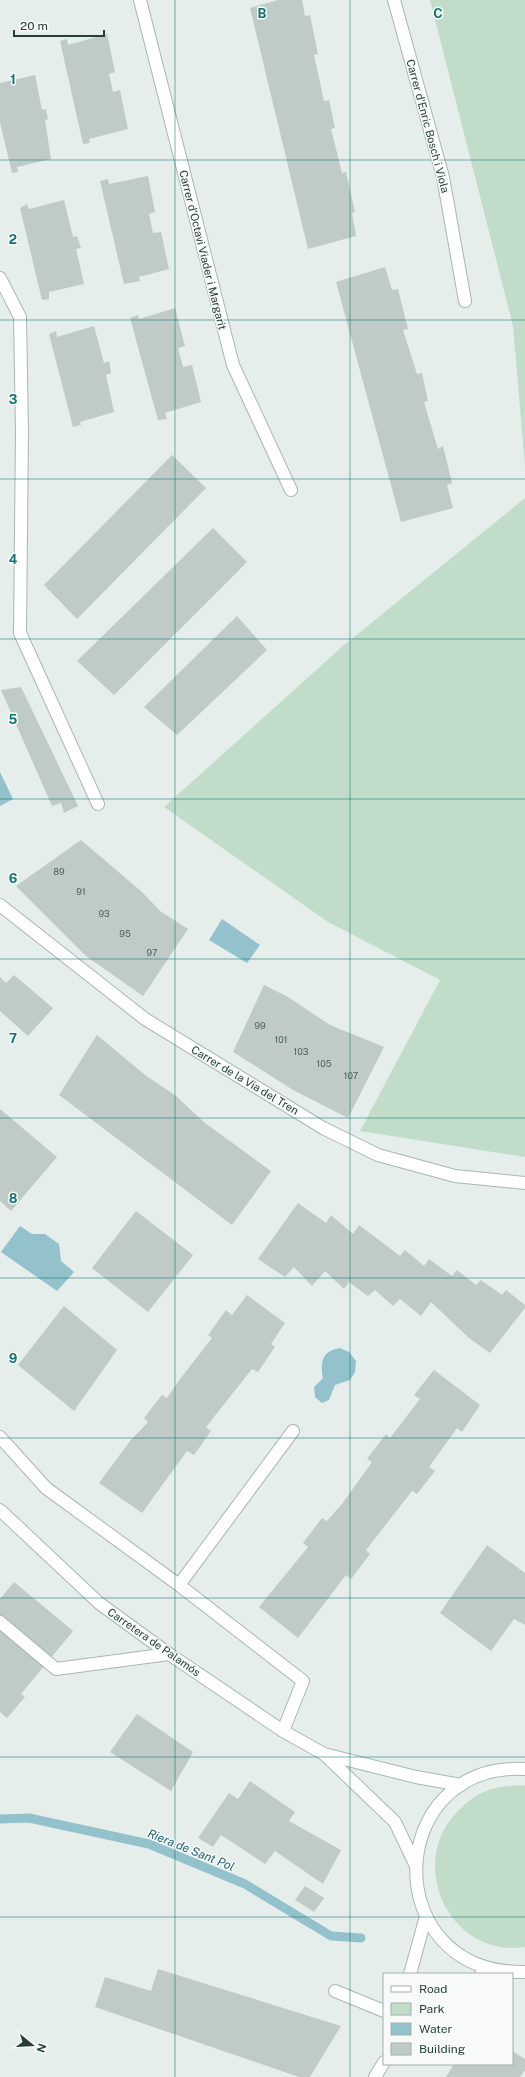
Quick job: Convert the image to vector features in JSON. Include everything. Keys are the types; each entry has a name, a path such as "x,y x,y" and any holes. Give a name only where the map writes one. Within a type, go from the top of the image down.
{"street":[{"name":"Carrer d'Octavi Viader i Margarit","path":"140,0 233,365 291,490"},
{"name":"Carrer d'Enric Bosch i Viola","path":"394,0 443,177 465,301"},
{"path":"0,278 20,317 22,439 20,633 98,804"},
{"name":"Carrer de la Via del Tren","path":"0,905 145,1019 324,1128 385,1157 455,1176 525,1183"},
{"path":"179,1585 293,1431"},
{"path":"0,1437 46,1488 179,1585 303,1681 283,1731"},
{"name":"Carretera de Palamós","path":"0,1510 99,1603 169,1654 283,1731 324,1754 395,1822 415,1864"},
{"path":"0,1622 56,1669 169,1654"},
{"name":"Carretera de Palamós","path":"324,1754 416,1777 461,1785"},
{"path":"525,1769 495,1771 477,1776 461,1785 438,1806 429,1819 422,1833 415,1864 417,1890 426,1916 447,1945 485,1971 525,1972"},
{"path":"410,1973 426,1916"},
{"path":"335,1991 383,2011"},
{"path":"375,2077 383,2064"}],"green space":[{"path":"430,0 525,0 525,466 513,326"},
{"path":"525,498 525,1157 360,1131 440,980 328,922 164,807 343,646"},
{"path":"522,1785 525,1786 525,1947 498,1946 474,1937 456,1922 443,1901 436,1878 436,1853 444,1829 461,1808 468,1802 490,1789"}],"water":[{"path":"0,772 13,799 0,806"},
{"path":"222,919 260,945 247,963 209,940"},
{"path":"20,1226 32,1234 45,1234 59,1244 61,1261 74,1272 57,1291 1,1252"},
{"path":"340,1348 349,1352 356,1361 355,1372 350,1380 335,1385 329,1400 322,1403 315,1397 314,1387 323,1378 322,1362 329,1352"}],"building":[{"path":"278,0 302,0 305,16 310,15 318,54 314,55 324,101 329,100 335,128 331,129 342,173 346,172 355,212 352,213 356,236 308,249 250,8"},
{"path":"107,34 115,72 109,74 113,92 120,90 128,129 89,139 90,143 83,144 60,41 67,39 68,45"},
{"path":"35,75 42,110 46,109 48,119 45,120 51,159 17,167 18,172 12,173 0,122 0,83"},
{"path":"148,176 155,212 149,214 153,233 161,232 169,269 139,277 140,281 124,284 100,181 108,179 109,184"},
{"path":"64,200 73,237 77,236 81,248 76,249 84,284 49,292 49,299 42,300 20,208 27,204 29,209"},
{"path":"385,267 392,290 398,289 408,329 403,330 417,374 422,373 428,401 424,402 438,449 443,446 452,483 447,485 453,508 401,522 336,282"},
{"path":"175,308 185,346 178,348 183,367 192,365 201,402 165,413 167,419 158,420 130,318 138,315 139,319"},
{"path":"94,326 104,363 109,361 111,373 106,375 114,412 80,422 81,425 73,427 49,334 56,331 57,337"},
{"path":"172,455 206,488 77,619 44,585"},
{"path":"213,528 247,562 114,695 77,661"},
{"path":"237,616 267,650 177,735 144,707"},
{"path":"21,687 78,806 64,813 61,803 52,806 1,690"},
{"path":"81,840 142,892 160,911 188,929 143,996 86,956 16,886"},
{"path":"14,975 53,1008 28,1036 0,1011 0,977 6,983"},
{"path":"264,985 288,997 330,1025 384,1047 348,1118 293,1090 233,1052"},
{"path":"97,1035 145,1075 176,1096 205,1123 271,1171 232,1225 59,1095"},
{"path":"0,1109 57,1157 11,1211 0,1201"},
{"path":"298,1203 326,1223 331,1215 353,1234 359,1225 400,1256 405,1250 424,1266 429,1259 452,1276 457,1270 476,1285 481,1280 502,1295 506,1290 525,1305 525,1308 490,1353 469,1338 431,1302 421,1316 400,1299 393,1306 375,1290 368,1296 349,1282 344,1289 325,1271 312,1286 294,1267 285,1277 258,1259"},
{"path":"136,1211 193,1255 148,1312 92,1268"},
{"path":"247,1295 285,1323 271,1344 275,1347 258,1372 252,1369 206,1427 211,1431 194,1455 187,1451 142,1513 99,1483 130,1441 148,1422 144,1418 162,1395 167,1398 212,1338 208,1335 226,1310 232,1315"},
{"path":"64,1306 117,1350 74,1411 18,1365"},
{"path":"434,1370 480,1405 462,1432 457,1428 429,1467 435,1471 417,1494 412,1491 366,1550 370,1554 351,1579 346,1575 298,1638 259,1607 308,1547 303,1543 322,1518 327,1521 342,1504 372,1462 367,1459 386,1434 390,1438 420,1399 414,1395"},
{"path":"487,1545 525,1573 525,1625 514,1619 491,1651 440,1613"},
{"path":"14,1582 73,1631 21,1694 25,1697 7,1718 0,1712 0,1599"},
{"path":"137,1714 193,1752 171,1791 110,1752"},
{"path":"250,1781 295,1812 289,1821 341,1850 323,1884 275,1851 265,1864 221,1835 213,1847 198,1838 229,1793 238,1799"},
{"path":"305,1886 324,1898 314,1912 295,1900"},
{"path":"158,1969 341,2026 310,2077 299,2077 95,2007 105,1977 151,1991"},
{"path":"513,2052 525,2059 525,2070 520,2077 446,2077 453,2065 513,2065"}],"waterway":[{"name":"Riera de Sant Pol","path":"0,1819 29,1818 149,1844 245,1884 331,1936 361,1938"}]}
